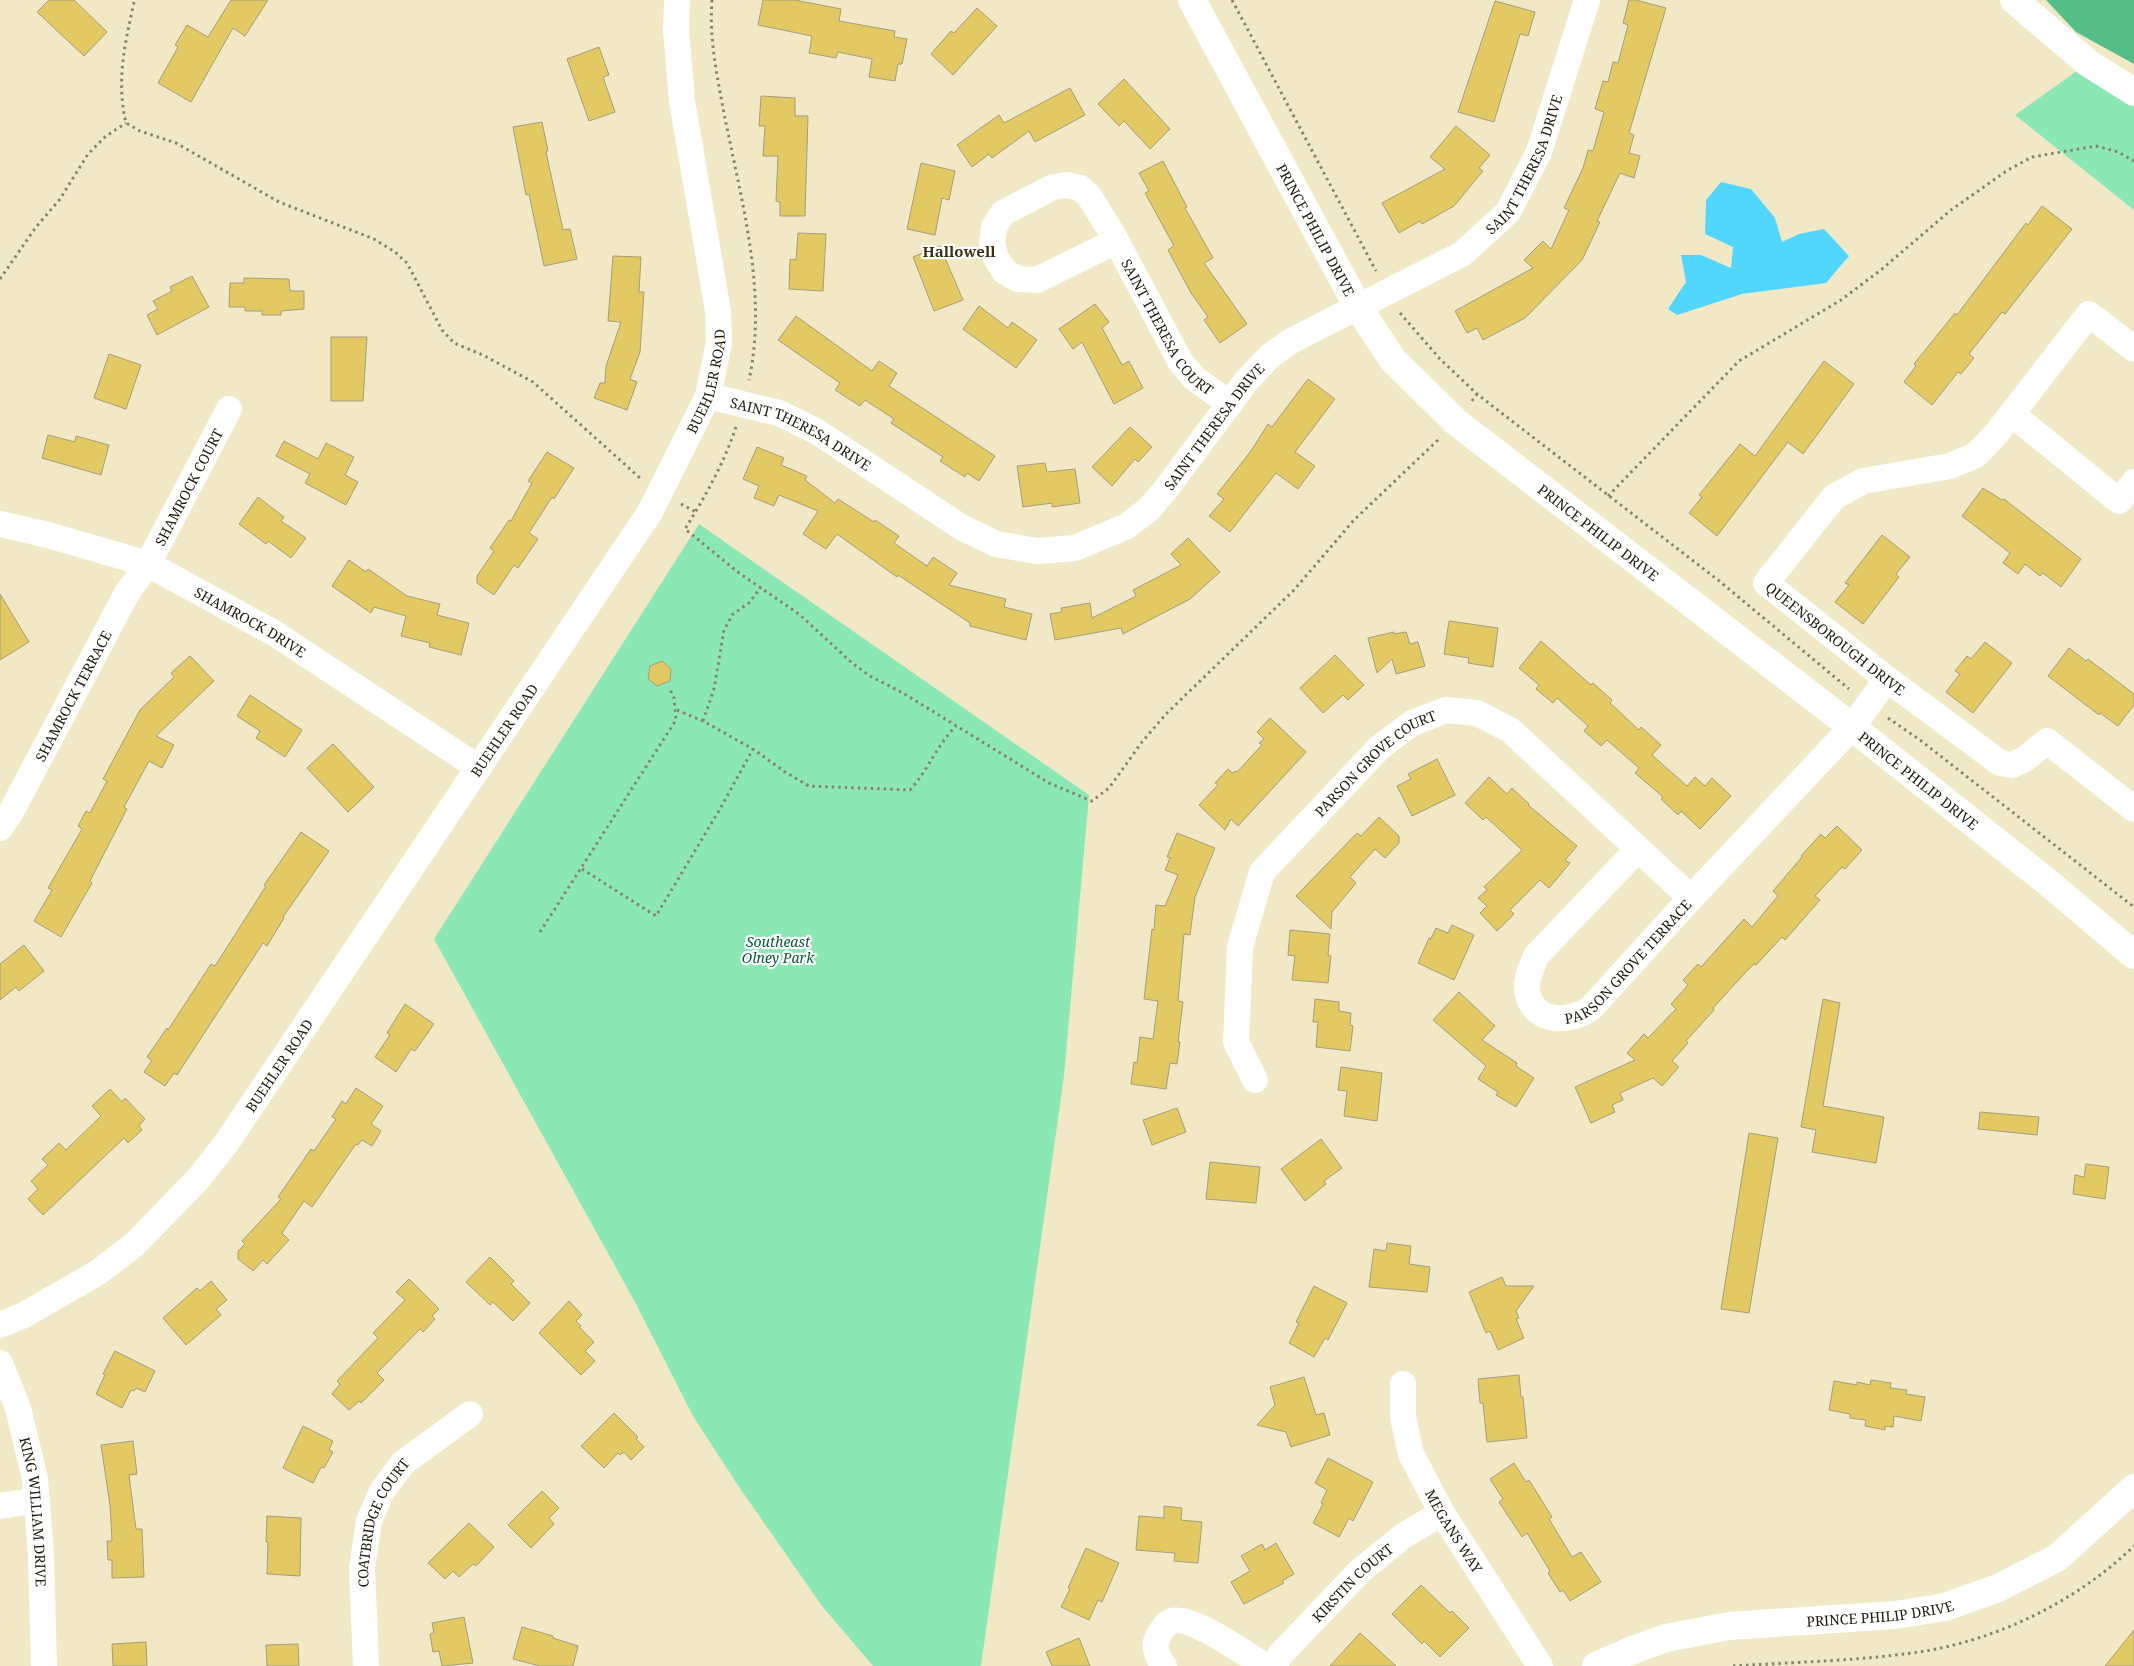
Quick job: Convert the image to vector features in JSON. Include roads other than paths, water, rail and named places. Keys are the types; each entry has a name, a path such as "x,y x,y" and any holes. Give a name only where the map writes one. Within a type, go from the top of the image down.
{"street":[{"name":"BUEHLER ROAD","path":"0,1325 24,1315 97,1273 134,1245 198,1179 225,1145 650,512 708,396 719,343 718,311 682,101 676,30 677,0"},
{"name":"PRINCE PHILIP DRIVE","path":"1192,0 1358,307 1393,360 1456,422 1852,727 2045,880 2134,955"},
{"name":"SAINT THERESA DRIVE","path":"708,396 778,413 816,431 961,527 996,544 1037,551 1075,548 1127,526 1149,509 1166,489 1247,380 1270,356 1291,341 1462,254 1508,212 1539,152 1587,0"},
{"path":"2014,0 2088,64 2134,92"},
{"name":"SAINT THERESA COURT","path":"1116,240 1037,280 1018,279 1005,272 996,258 992,244 994,227 1003,214 1054,188 1067,185 1080,188 1089,196 1116,240 1180,361 1194,378 1230,404"},
{"name":"QUEENSBOROUGH DRIVE","path":"2134,349 2089,314 1996,434 1976,455 1950,466 1863,481 1834,497 1766,583 1887,679 2000,762 2012,765 2025,759 2047,741 2134,809"},
{"name":"SHAMROCK COURT","path":"148,564 229,409"},
{"path":"2012,414 2118,501 2134,482"},
{"name":"SHAMROCK DRIVE","path":"0,524 48,535 148,564 274,633 478,768"},
{"name":"SHAMROCK TERRACE","path":"0,828 11,812 127,593 148,564"},
{"name":"PARSON GROVE TERRACE","path":"1638,849 1536,956 1529,973 1527,989 1530,1000 1538,1011 1557,1020 1581,1015 1586,1012 1852,727 1887,679"},
{"name":"PARSON GROVE COURT","path":"1256,1080 1236,1042 1240,947 1262,872 1379,748 1412,723 1446,710 1477,713 1510,730 1691,898"},
{"name":"KING WILLIAM DRIVE","path":"0,1363 18,1408 35,1479 44,1666"},
{"name":"MEGANS WAY","path":"1403,1384 1402,1417 1411,1454 1442,1512 1540,1666"},
{"name":"COATBRIDGE COURT","path":"366,1666 362,1568 370,1521 382,1492 403,1463 470,1414"},
{"name":"PRINCE PHILIP DRIVE","path":"1596,1666 1666,1638 1729,1626 1895,1615 1945,1606 1998,1588 2057,1558 2134,1488"},
{"path":"0,1506 37,1500"},
{"name":"KIRSTIN COURT","path":"1274,1666 1280,1656 1360,1571 1403,1536 1442,1512"},
{"path":"1164,1666 1157,1656 1155,1641 1163,1627 1172,1621 1185,1621 1199,1626 1265,1666"}],"water":[{"path":"1721,182 1751,189 1775,218 1782,242 1799,234 1824,229 1849,256 1826,283 1742,294 1677,315 1668,309 1686,282 1681,255 1701,255 1731,268 1733,247 1705,234 1706,200"}],"district":[{"name":"Hallowell","path":"959,251"}],"park label":[{"name":"Southeast Olney Park","path":"778,950"}]}
